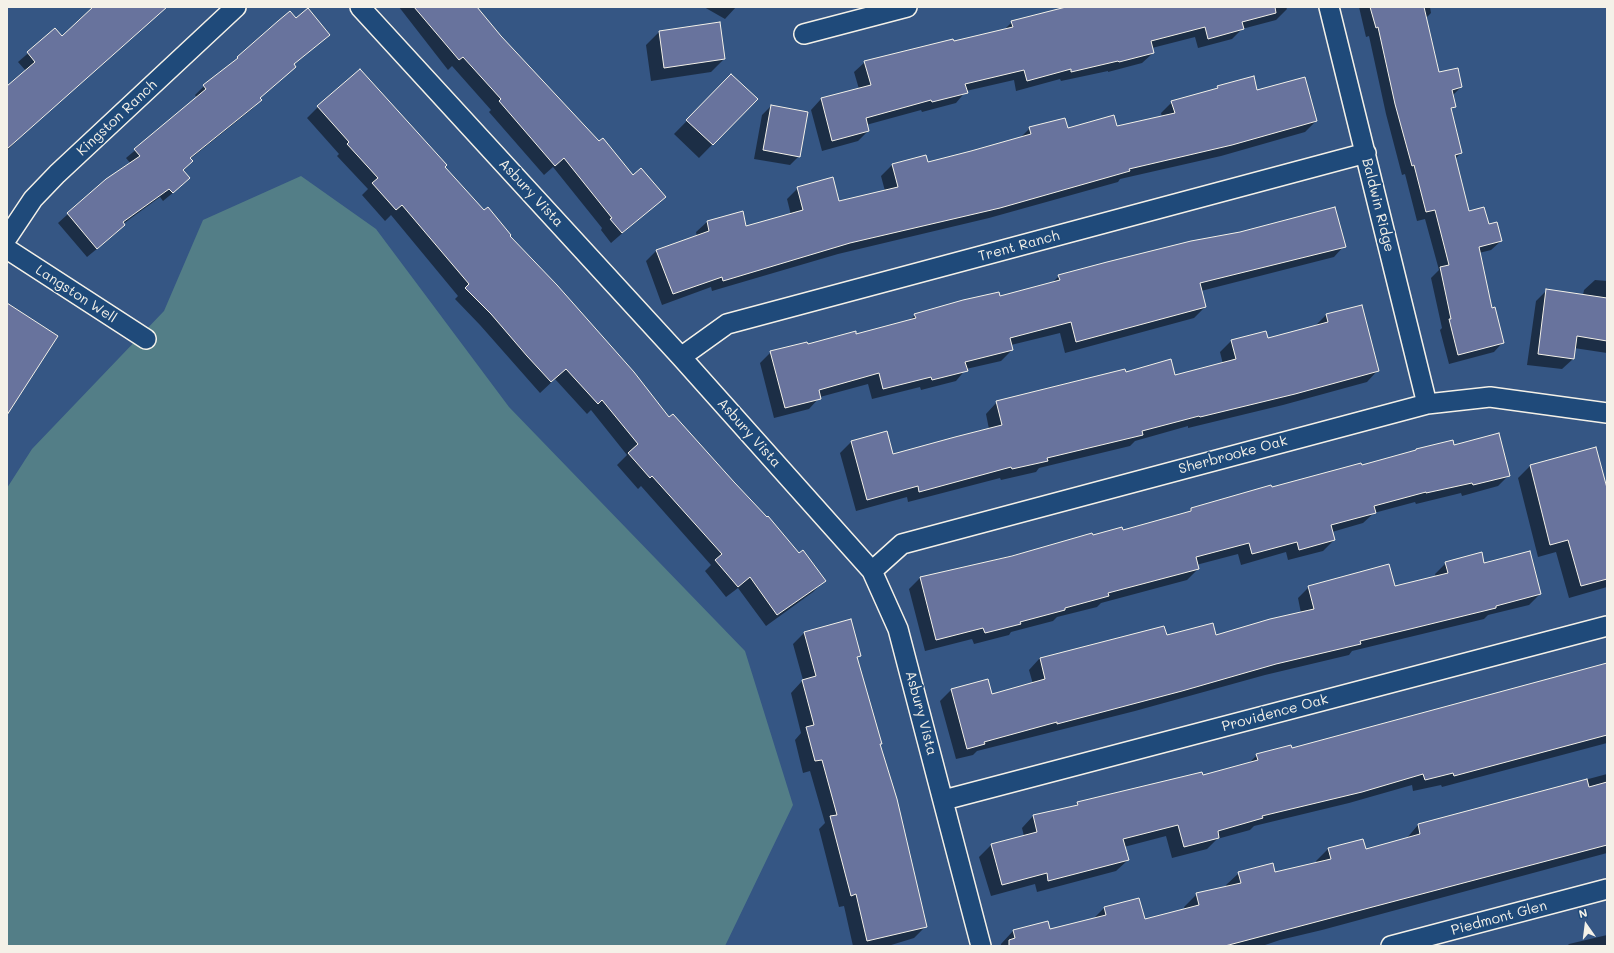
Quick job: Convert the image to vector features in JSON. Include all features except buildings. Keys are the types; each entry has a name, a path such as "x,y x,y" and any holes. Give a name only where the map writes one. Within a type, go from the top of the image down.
{"street":[{"name":"Kingston Ranch","path":"7,238 33,199 56,174 236,7"},
{"name":"Asbury Vista","path":"360,7 681,357 872,571 898,629 981,946"},
{"path":"804,34 907,7"},
{"name":"Baldwin Ridge","path":"1328,7 1366,154 1427,404"},
{"name":"Trent Ranch","path":"681,357 727,324 1366,154"},
{"name":"Langston Well","path":"7,249 146,339"},
{"name":"Sherbrooke Oak","path":"872,571 902,544 1427,404 1490,397 1607,413"},
{"name":"Providence Oak","path":"944,800 1607,626"},
{"name":"Piedmont Glen","path":"1391,946 1607,889"}],"green space":[{"path":"301,176 376,229 509,407 745,651 793,805 725,946 7,946 7,488 32,449 164,311 203,220"}]}
